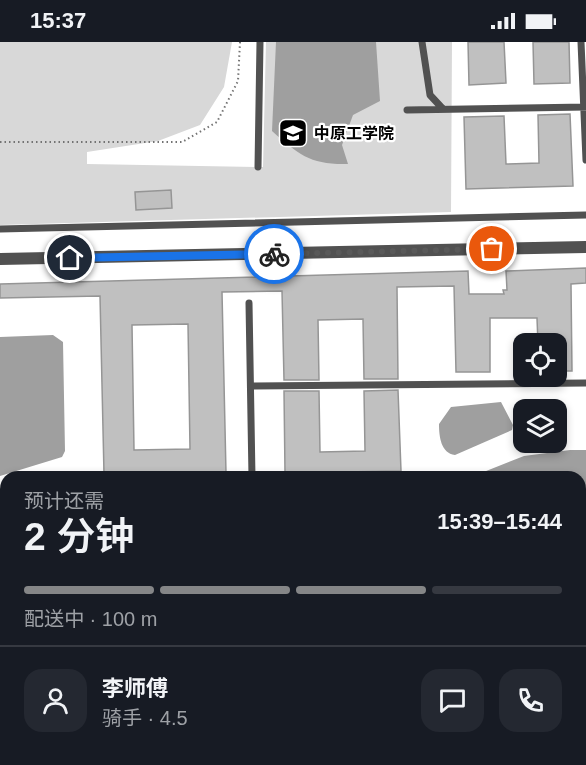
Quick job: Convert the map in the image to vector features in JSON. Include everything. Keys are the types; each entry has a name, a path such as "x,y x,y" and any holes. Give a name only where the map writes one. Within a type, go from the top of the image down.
{"street":[{"path":"0,259 586,247"}],"lane":[{"path":"258,167 260,42"},
{"path":"422,42 430,95 443,109"},
{"path":"581,42 586,160"},
{"path":"407,110 585,107"},
{"path":"0,229 586,215"},
{"path":"249,303 252,471"},
{"path":"250,386 586,383"}],"path":[{"path":"0,142 182,142 217,122 238,81 240,42"}],"shaded area":[{"name":"中原工学院","path":"0,42 232,42 224,87 200,125 158,141 87,152 87,164 263,167 266,42 452,42 451,212 0,225"},
{"path":"276,42 376,42 380,101 353,115 342,145 348,164 324,163 306,157 272,131"},
{"path":"53,335 63,342 65,451 62,457 16,471 0,471 0,337"},
{"path":"501,402 513,425 512,430 455,455 450,454 440,439 439,424 451,407"},
{"path":"586,450 586,471 486,471 524,456"}],"building":[{"path":"468,42 504,42 506,83 469,85"},
{"path":"533,42 569,42 570,83 534,84"},
{"path":"570,114 573,186 466,189 464,117 504,116 506,164 539,163 538,115"},
{"path":"171,190 172,208 136,210 135,192"},
{"path":"586,268 586,283 571,284 572,371 567,371 567,333 538,333 537,318 490,318 490,372 456,372 454,286 397,287 398,379 364,379 363,319 318,320 319,380 284,380 282,291 222,292 226,471 104,471 100,296 0,298 0,284 468,271 469,294 504,294 503,290 507,290 506,271","holes":["188,324 190,449 134,450 132,325"]},
{"path":"398,390 401,471 285,471 284,391 319,391 320,452 365,451 364,391"}],"way so far":[{"path":"274,254 492,249"}],"place":[{"name":"中原工学院","path":"293,133"}],"route":[{"path":"70,258 274,254"}]}
